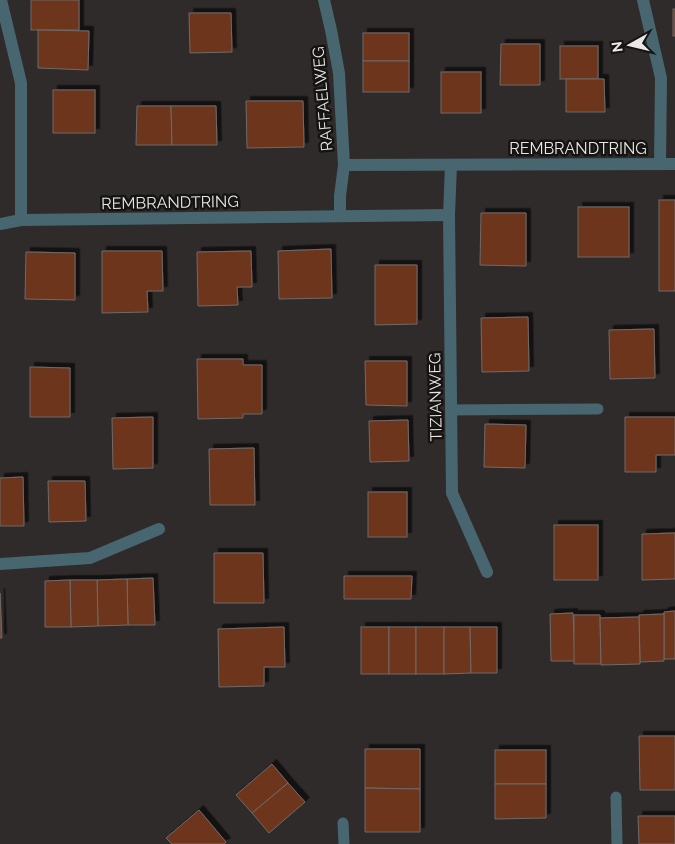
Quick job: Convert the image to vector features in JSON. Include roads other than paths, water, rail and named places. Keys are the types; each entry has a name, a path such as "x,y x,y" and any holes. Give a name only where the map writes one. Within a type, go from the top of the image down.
{"street":[{"path":"1,0 21,83 21,220"},
{"name":"RAFFAELWEG","path":"324,0 339,73 344,165"},
{"path":"643,0 661,78 660,164"},
{"path":"449,215 451,164"},
{"name":"REMBRANDTRING","path":"344,165 675,164"},
{"path":"340,216 340,196 344,165"},
{"name":"REMBRANDTRING","path":"0,224 21,220 449,215"},
{"name":"TIZIANWEG","path":"449,215 452,493 487,572"},
{"path":"0,564 90,558 159,529"}],"lane":[{"path":"451,410 598,409"},
{"path":"616,797 617,844"},
{"path":"343,823 344,844"}]}
